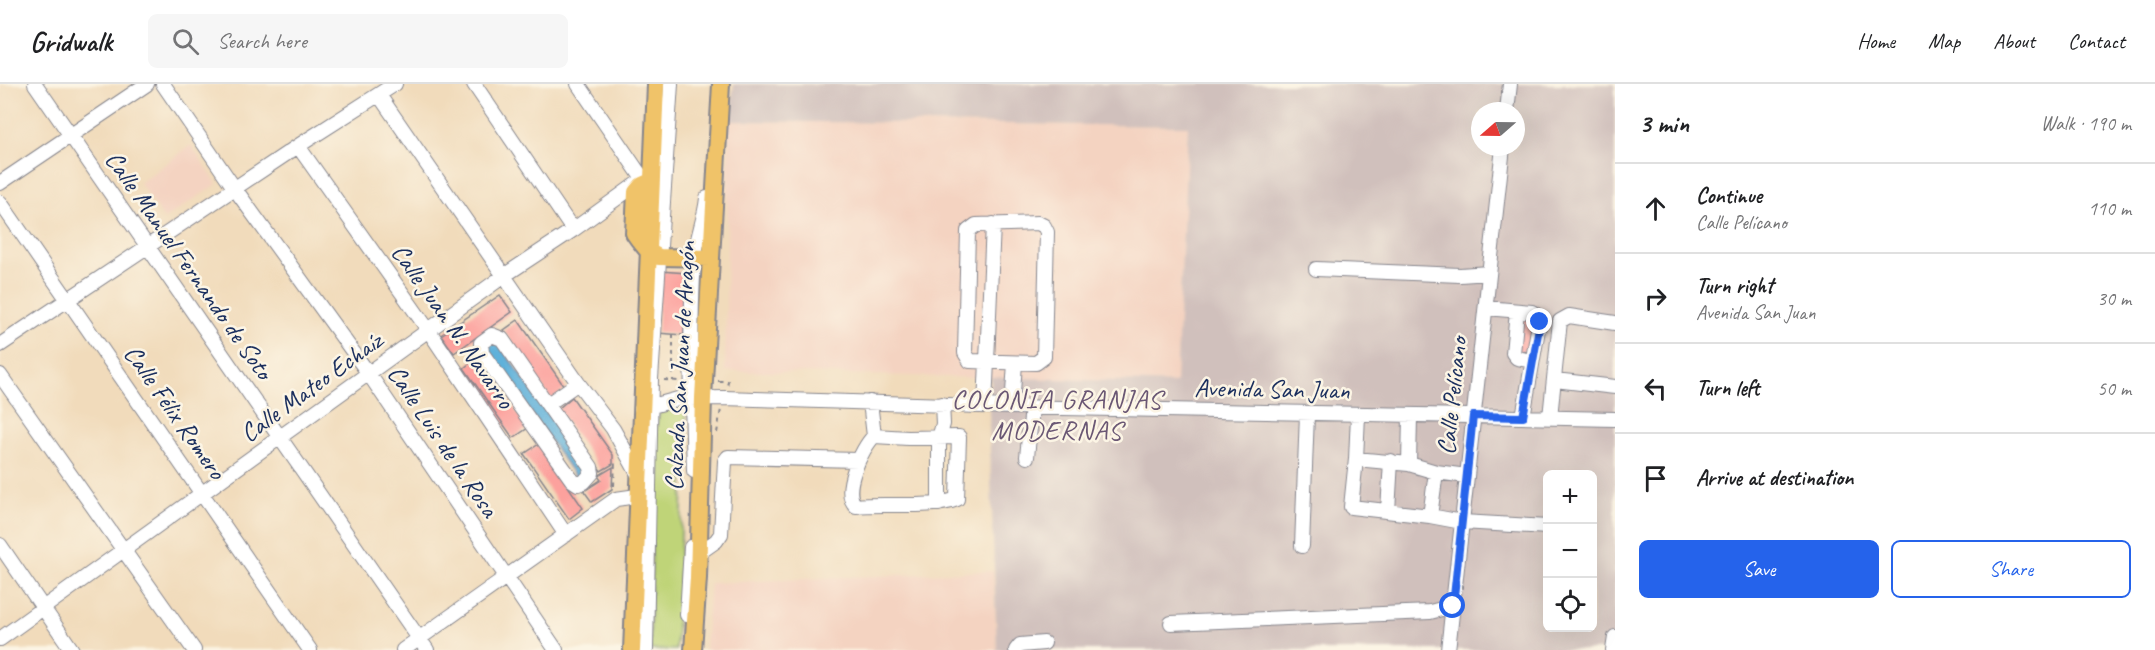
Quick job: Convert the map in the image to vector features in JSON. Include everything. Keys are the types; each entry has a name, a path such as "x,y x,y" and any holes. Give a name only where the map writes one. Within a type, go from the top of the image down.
{"main road":[{"path":"657,84 647,180 636,192 634,233 654,254 702,258"},
{"name":"Calzada San Juan de Aragón","path":"693,650 699,553 697,398 702,258 721,84"},
{"name":"Calzada San Juan de Aragón","path":"632,650 638,474 646,407 654,254"}],"street":[{"name":"Calle Manuel Fernando de Soto","path":"35,84 424,644"},
{"path":"0,183 147,84"},
{"name":"Calle Luis de la Rosa","path":"163,84 235,189 369,374 556,650"},
{"path":"0,345 395,84"},
{"path":"474,84 573,230"},
{"path":"578,84 647,180"},
{"path":"654,254 670,84"},
{"path":"702,258 713,84"},
{"path":"1508,102 1509,84"},
{"path":"379,95 613,429 638,474"},
{"name":"Calle Juan N. Navarro","path":"298,146 429,331 566,534"},
{"name":"Calle Pelícano","path":"1448,650 1502,156"},
{"name":"Calle Mateo Echaíz","path":"0,639 505,275 647,180"},
{"name":"Calle Félix Romero","path":"0,202 310,650"},
{"path":"1038,223 1046,229 1044,357 1039,362 970,362 965,353 967,234 972,226 993,224 1038,223"},
{"path":"985,405 993,224"},
{"path":"1316,269 1460,275 1489,273"},
{"path":"1486,308 1536,313 1540,318 1523,417"},
{"path":"1517,311 1513,352 1517,358 1532,360"},
{"path":"1550,417 1559,324 1562,318 1569,316 1615,322"},
{"path":"492,335 499,336 548,404 591,467 592,473 584,482 578,484 572,480 482,353 481,343 492,335"},
{"path":"1012,407 1015,363"},
{"path":"0,375 194,650"},
{"path":"1555,380 1615,387"},
{"path":"548,404 579,383"},
{"path":"686,650 697,398"},
{"name":"Avenida San Juan","path":"646,407 697,398 1306,414 1615,419"},
{"path":"870,402 874,436 858,460 852,481 851,499 856,506 939,504 955,501 958,498 960,437 874,436"},
{"path":"939,504 939,438 943,424 942,404"},
{"path":"646,407 646,650"},
{"path":"1027,457 1032,407"},
{"path":"1302,546 1306,414"},
{"path":"1358,415 1351,507 1462,522 1543,527"},
{"path":"1410,416 1410,464"},
{"path":"699,553 716,542 720,534 725,461 728,457 858,460"},
{"path":"1356,459 1392,461 1436,472 1467,476"},
{"path":"1388,511 1392,461"},
{"path":"1430,516 1436,472"},
{"path":"403,650 424,644 506,578 616,499 637,496"},
{"path":"0,545 72,650"},
{"path":"1171,623 1430,612 1453,606"},
{"path":"1613,650 1615,637"},
{"path":"1016,650 1020,645 1044,643"}],"path":[{"path":"673,334 674,381"},
{"path":"717,436 720,417"}],"shaded area":[{"path":"734,84 1615,84 1615,650 997,650 989,426 991,377 1176,383 1188,126 729,121"},
{"path":"729,121 1188,126 1176,383 725,371"},
{"path":"191,145 217,184 164,219 140,183"},
{"path":"993,571 997,650 705,650 710,583"}],"green space":[{"path":"682,402 686,417 676,650 650,650 654,431 661,409"}],"water":[{"path":"496,340 589,471 578,480 485,348"}],"building":[{"path":"660,271 687,273 684,335 657,333"},
{"path":"500,295 512,312 454,353 441,335"},
{"path":"1521,314 1536,316 1531,353 1515,350"},
{"path":"518,320 566,389 551,400 504,330"},
{"path":"478,357 528,428 513,438 464,368"},
{"path":"572,397 613,455 613,464 601,471 558,409"},
{"path":"539,444 583,508 569,519 524,454"},
{"path":"613,467 612,489 592,502 584,491 601,480 598,476"}],"district":[{"name":"COLONIA GRANJAS MODERNAS","path":"1057,414"}],"route":[{"path":"1453,606 1473,416 1523,417 1540,322"}]}
